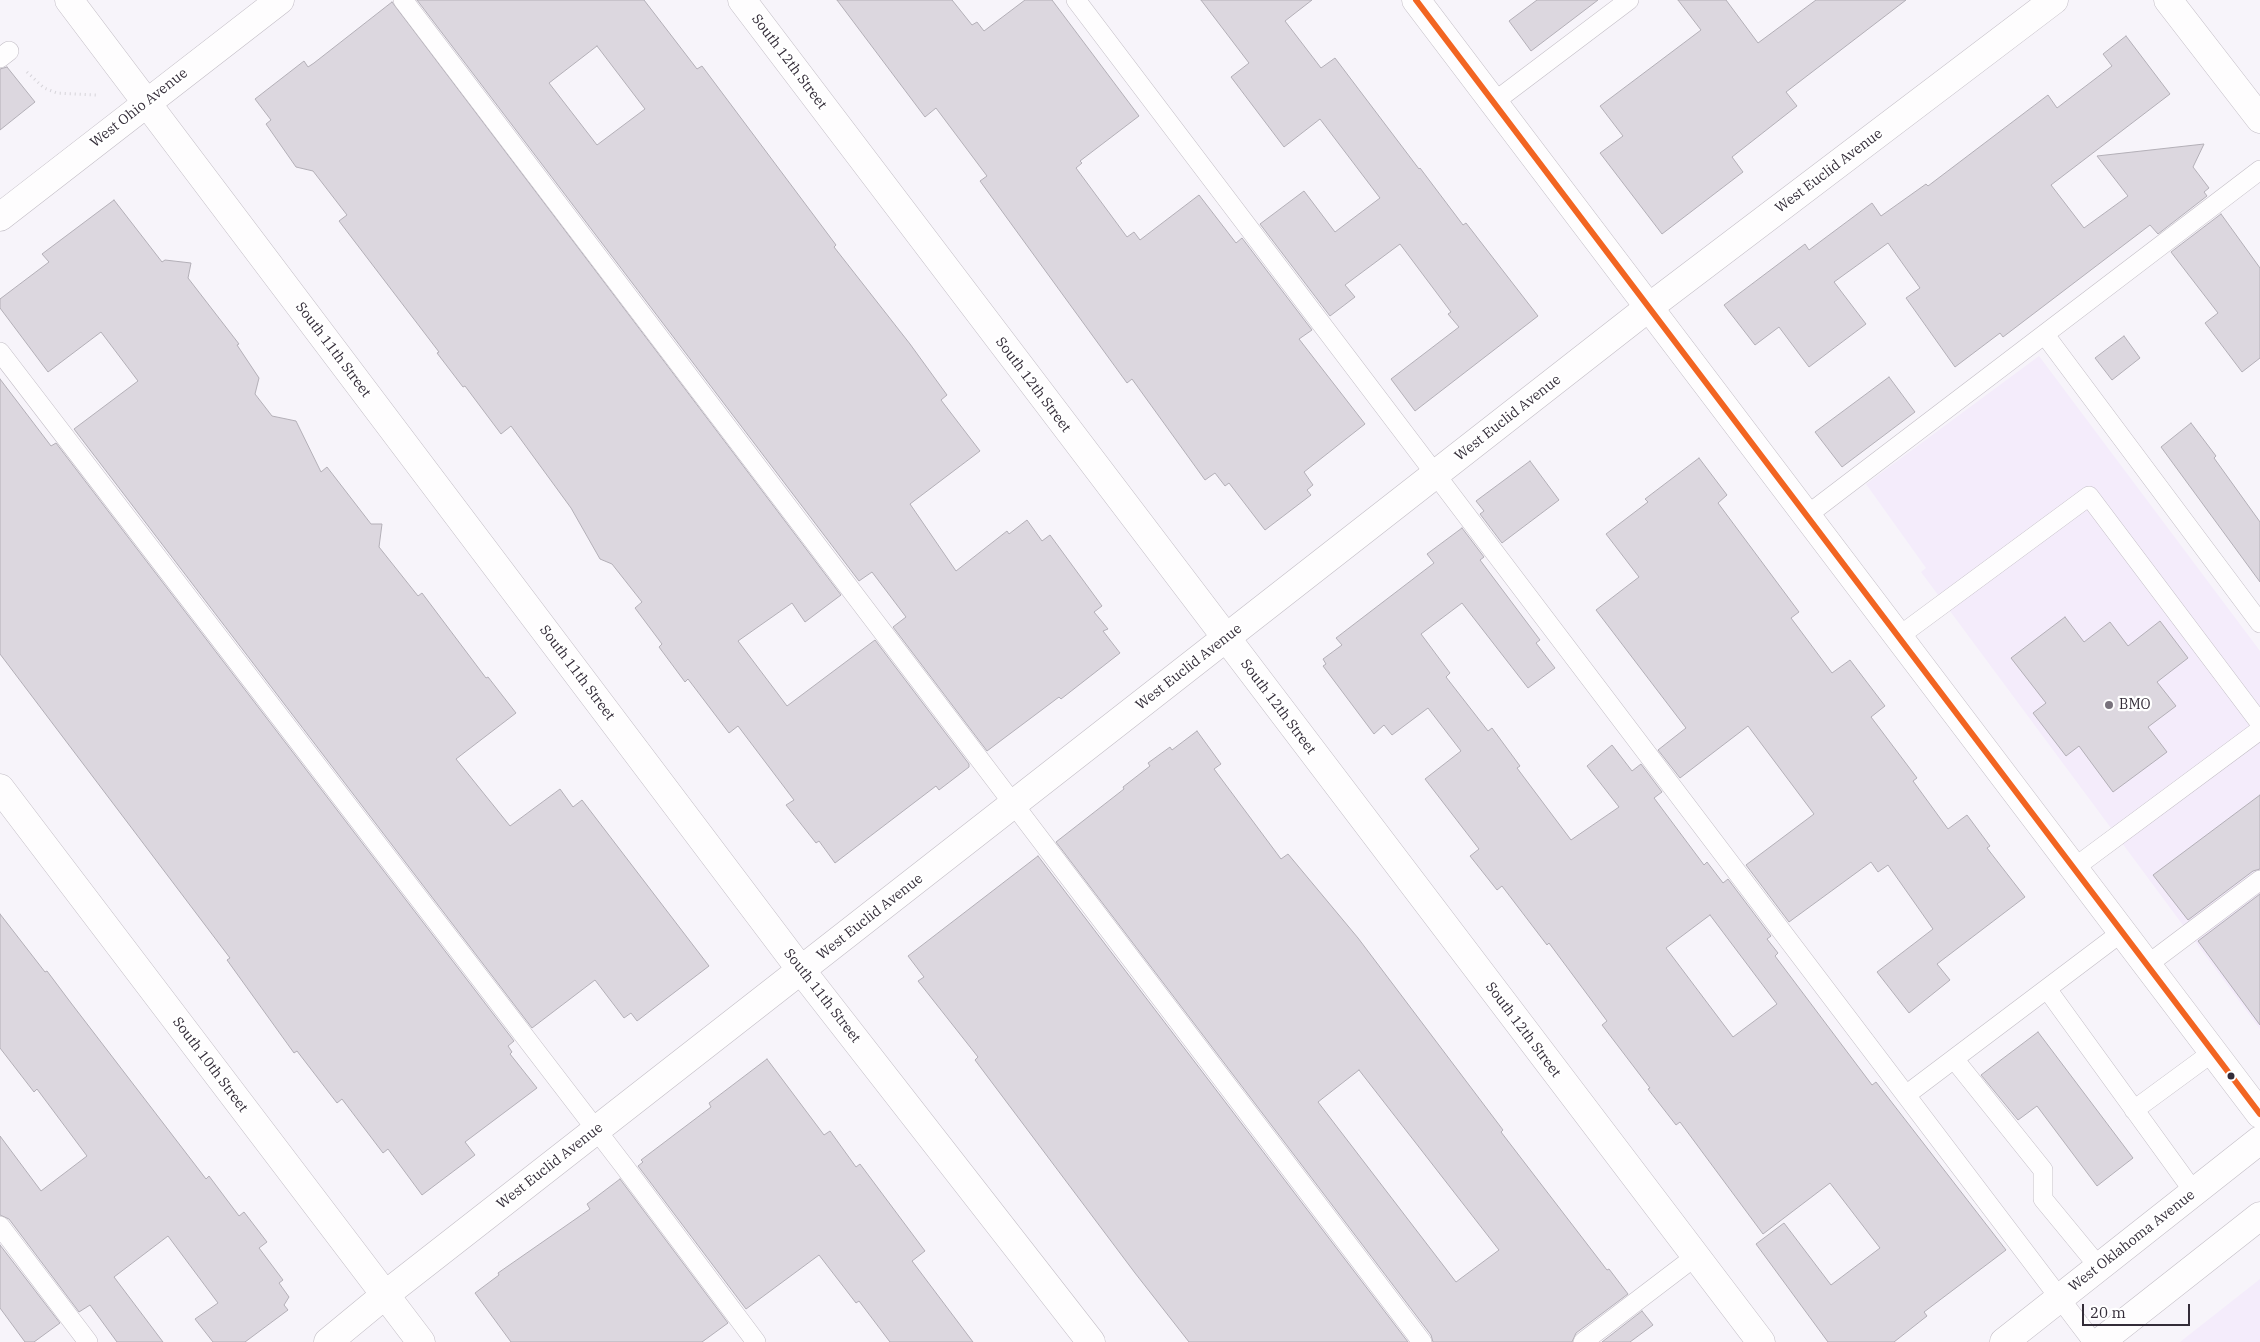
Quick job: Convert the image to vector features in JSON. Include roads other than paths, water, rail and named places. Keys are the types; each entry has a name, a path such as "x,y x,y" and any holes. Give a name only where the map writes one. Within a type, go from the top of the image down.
{"street":[{"name":"South 11th Street","path":"69,0 801,970 1091,1342"},
{"name":"West Ohio Avenue","path":"0,217 280,0"},
{"name":"South 12th Street","path":"742,0 1761,1342"},
{"path":"1416,0 2260,1114"},
{"name":"West Euclid Avenue","path":"328,1342 385,1295 1648,308 2054,0"},
{"path":"2168,0 2260,119"},
{"name":"South 10th Street","path":"0,788 420,1342"},
{"name":"West Oklahoma Avenue","path":"2004,1342 2260,1140"},
{"path":"2100,1342 2260,1216"}],"lane":[{"path":"403,0 1422,1342"},
{"path":"1076,0 2093,1342"},
{"path":"1494,102 1628,0"},
{"path":"1806,516 2260,170"},
{"path":"2045,335 2260,623"},
{"path":"0,352 596,1130 756,1342"},
{"path":"1898,637 2089,496 2260,723"},
{"path":"2074,868 2260,730"},
{"path":"2147,965 2260,880"},
{"path":"1906,1095 2122,932"},
{"path":"2047,989 2194,1192"},
{"path":"2134,1110 2213,1052"},
{"path":"1954,1059 2043,1170 2044,1199 2099,1267"},
{"path":"0,1226 88,1342"},
{"path":"1583,1342 1696,1256"}],"place":[{"name":"BMO","path":"2109,705"}]}
